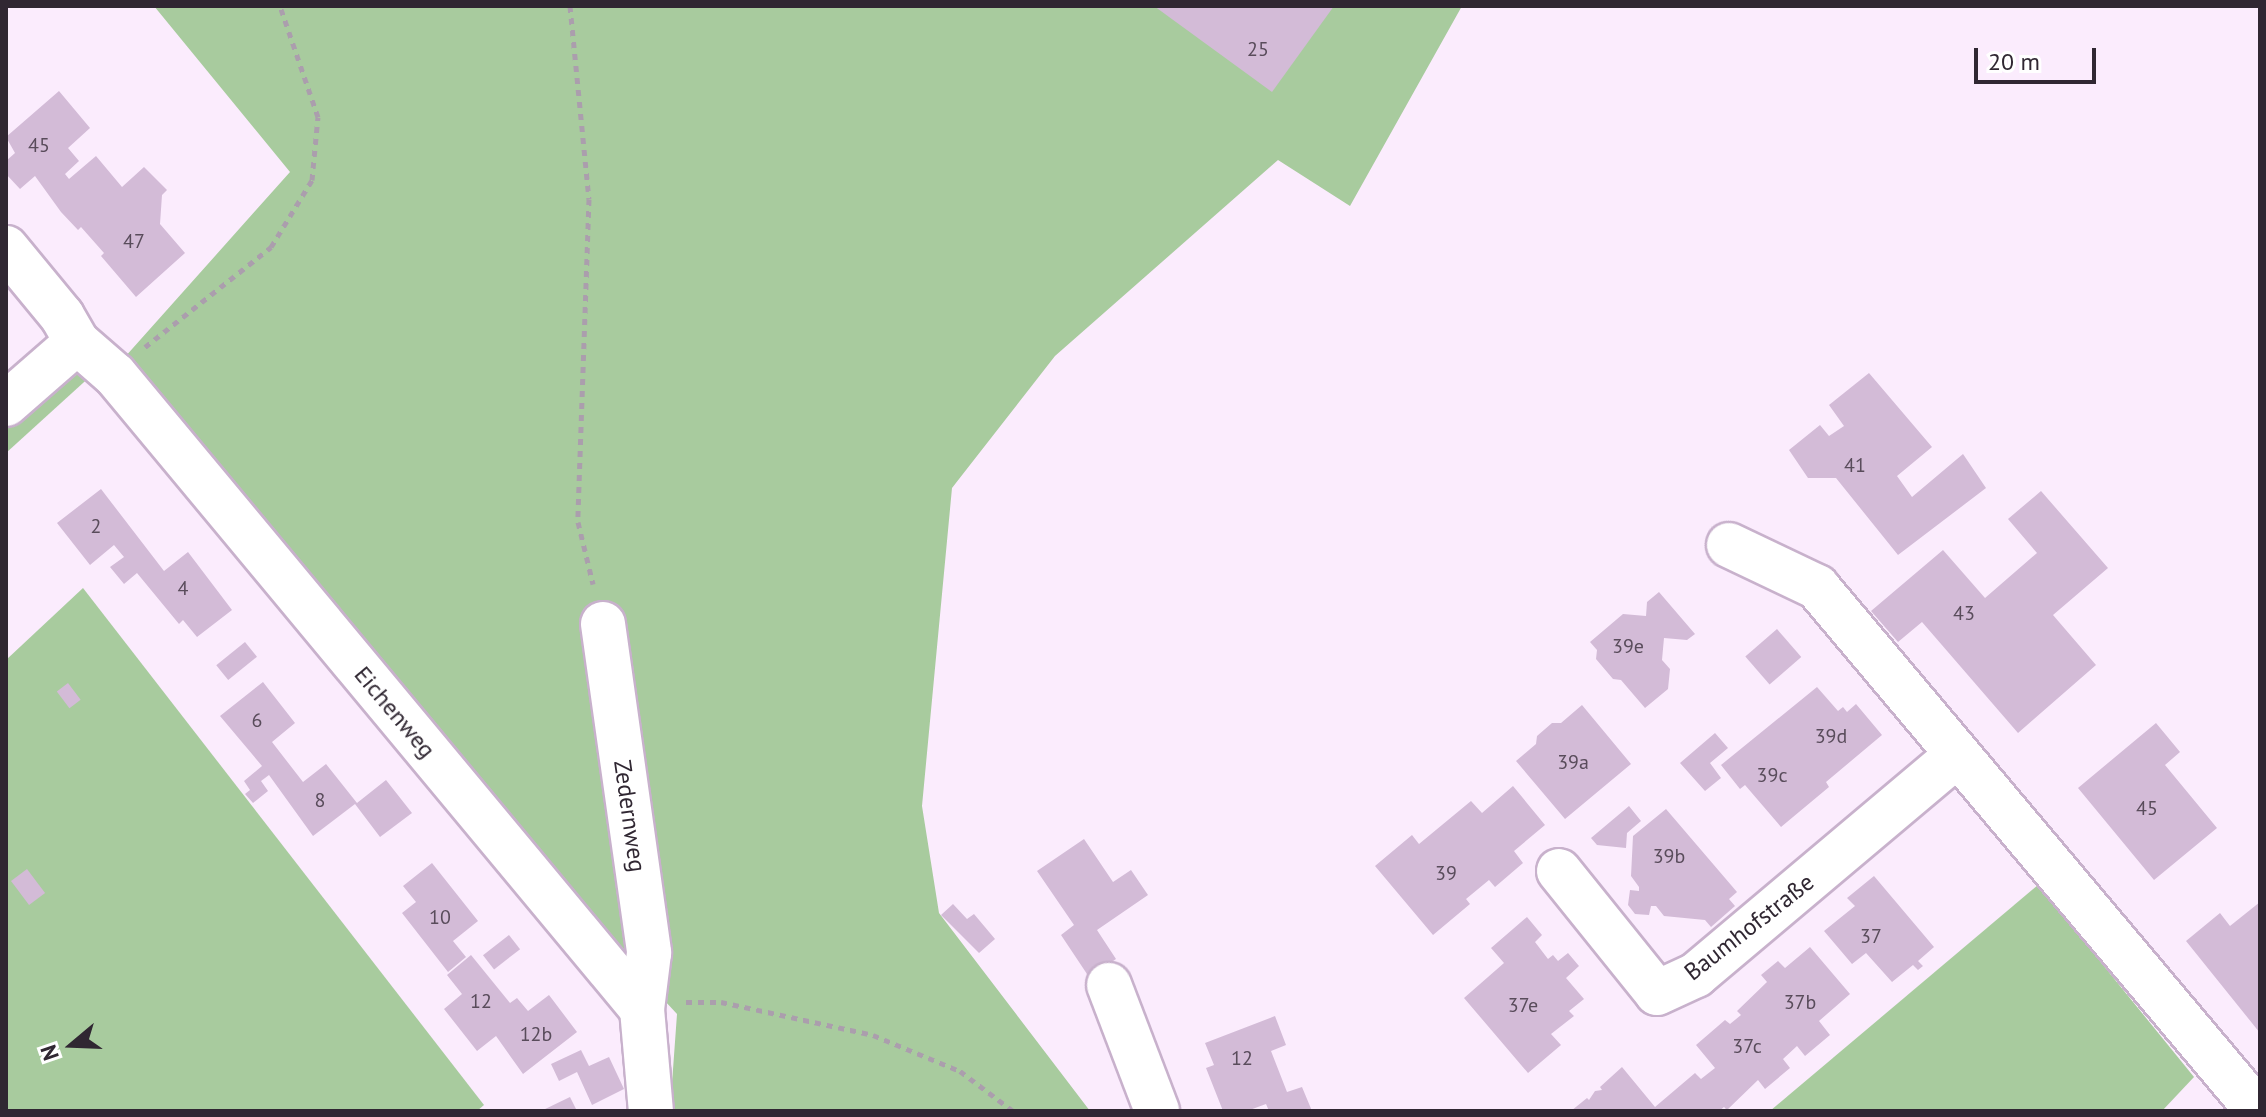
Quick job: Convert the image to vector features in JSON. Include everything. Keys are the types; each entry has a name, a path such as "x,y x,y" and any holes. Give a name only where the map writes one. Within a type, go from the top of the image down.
{"street":[{"name":"Eichenweg","path":"6,248 62,316 77,342 115,375 642,1009"},
{"path":"6,404 77,342"},
{"path":"1729,545 1817,587 2258,1111"},
{"name":"Zedernweg","path":"603,624 649,953 642,1009"},
{"name":"Baumhofstraße","path":"1559,871 1657,993 1696,975 1957,755"},
{"path":"1109,985 1157,1111"},
{"path":"642,1009 651,1111"}],"path":[{"path":"115,375 271,247 312,180 318,117 280,6"},
{"path":"570,6 589,199 578,522 603,624"},
{"path":"642,1009 668,1003 721,1002 873,1035 960,1071 1013,1111"}],"green space":[{"path":"154,6 1462,6 1350,206 1278,160 1055,356 952,488 922,806 939,913 1090,1111 670,1111 677,1014 498,821 116,367 290,172"},
{"path":"79,373 94,373 6,453 6,430 64,380"},
{"path":"83,588 484,1105 477,1111 6,1111 6,660"},
{"path":"2038,885 2194,1077 2162,1111 1770,1111"}],"building":[{"path":"1154,6 1334,6 1272,92"},
{"path":"59,91 90,128 68,148 79,161 65,174 69,179 96,156 122,187 144,167 167,190 162,195 160,224 185,253 136,297 101,256 104,253 81,227 78,230 61,212 35,176 20,189 6,174 6,161 15,153 6,137"},
{"path":"1869,373 1932,447 1897,476 1912,497 1963,454 1986,488 1898,555 1836,478 1808,478 1789,450 1820,425 1829,436 1844,426 1829,405"},
{"path":"101,489 164,571 188,552 232,610 197,637 183,620 179,624 137,573 124,584 110,567 124,557 114,545 90,565 57,523"},
{"path":"2041,491 2108,568 2053,615 2096,665 2018,733 1922,622 1898,642 1871,611 1943,550 1985,598 2037,553 2008,519"},
{"path":"1659,592 1695,634 1687,640 1664,638 1662,660 1670,669 1668,689 1645,708 1621,680 1613,679 1596,659 1597,650 1590,642 1623,614 1646,616 1647,602"},
{"path":"1777,629 1801,657 1770,684 1745,657"},
{"path":"245,642 257,657 228,680 216,665"},
{"path":"263,682 295,723 272,742 303,782 326,764 357,803 386,780 412,813 380,837 355,804 313,836 269,775 261,781 268,791 253,803 245,794 250,790 244,781 262,766 220,716"},
{"path":"68,683 81,700 69,708 57,691"},
{"path":"1817,687 1838,711 1843,707 1847,712 1856,704 1882,735 1826,782 1829,787 1781,827 1745,785 1740,789 1721,765"},
{"path":"1582,705 1631,764 1565,819 1516,761 1536,744 1537,736 1552,723 1561,723"},
{"path":"2156,723 2180,752 2165,765 2217,828 2154,880 2078,788"},
{"path":"1715,733 1728,748 1710,763 1721,778 1705,791 1680,763"},
{"path":"1513,786 1545,825 1514,851 1523,863 1495,887 1489,880 1466,899 1470,904 1433,935 1375,866 1412,835 1419,844 1471,801 1482,813"},
{"path":"1629,806 1641,821 1627,833 1626,848 1597,845 1591,838"},
{"path":"1666,809 1737,892 1729,899 1735,906 1711,927 1705,920 1664,916 1656,906 1651,906 1649,915 1635,914 1628,905 1630,890 1639,891 1631,876 1633,836"},
{"path":"1084,839 1113,882 1131,870 1148,895 1097,930 1116,959 1089,977 1061,935 1074,925 1037,871"},
{"path":"432,863 478,921 453,941 466,957 448,972 402,913 416,902 403,886"},
{"path":"27,869 45,893 29,905 11,881"},
{"path":"1874,876 1934,947 1918,961 1923,966 1918,970 1913,965 1892,982 1866,953 1852,964 1824,931 1855,906 1847,898"},
{"path":"2260,902 2260,1033 2186,941 2220,913 2230,926"},
{"path":"953,904 967,919 974,914 995,939 979,953 941,915"},
{"path":"1527,917 1542,935 1535,942 1548,959 1553,955 1558,961 1568,953 1579,966 1566,978 1584,999 1569,1011 1574,1016 1551,1034 1561,1045 1528,1073 1464,998 1504,963 1491,948"},
{"path":"509,935 520,949 494,970 483,955"},
{"path":"1810,947 1850,994 1819,1021 1830,1035 1805,1056 1797,1046 1783,1059 1790,1068 1765,1089 1758,1080 1727,1110 1724,1107 1719,1111 1571,1111 1587,1098 1589,1100 1595,1091 1602,1090 1600,1087 1622,1067 1655,1107 1695,1073 1701,1079 1715,1068 1696,1045 1725,1020 1730,1024 1741,1015 1737,1011 1767,982 1761,975 1778,961 1785,968"},
{"path":"471,955 510,1003 517,998 528,1011 549,995 577,1032 523,1074 496,1036 477,1051 444,1009 462,994 447,975"},
{"path":"1275,1016 1286,1045 1271,1051 1287,1092 1302,1087 1312,1111 1269,1111 1266,1104 1247,1111 1223,1111 1206,1068 1214,1065 1205,1043"},
{"path":"581,1050 589,1066 609,1057 624,1089 592,1105 577,1072 559,1081 551,1064"},
{"path":"570,1097 577,1111 541,1111"}]}
